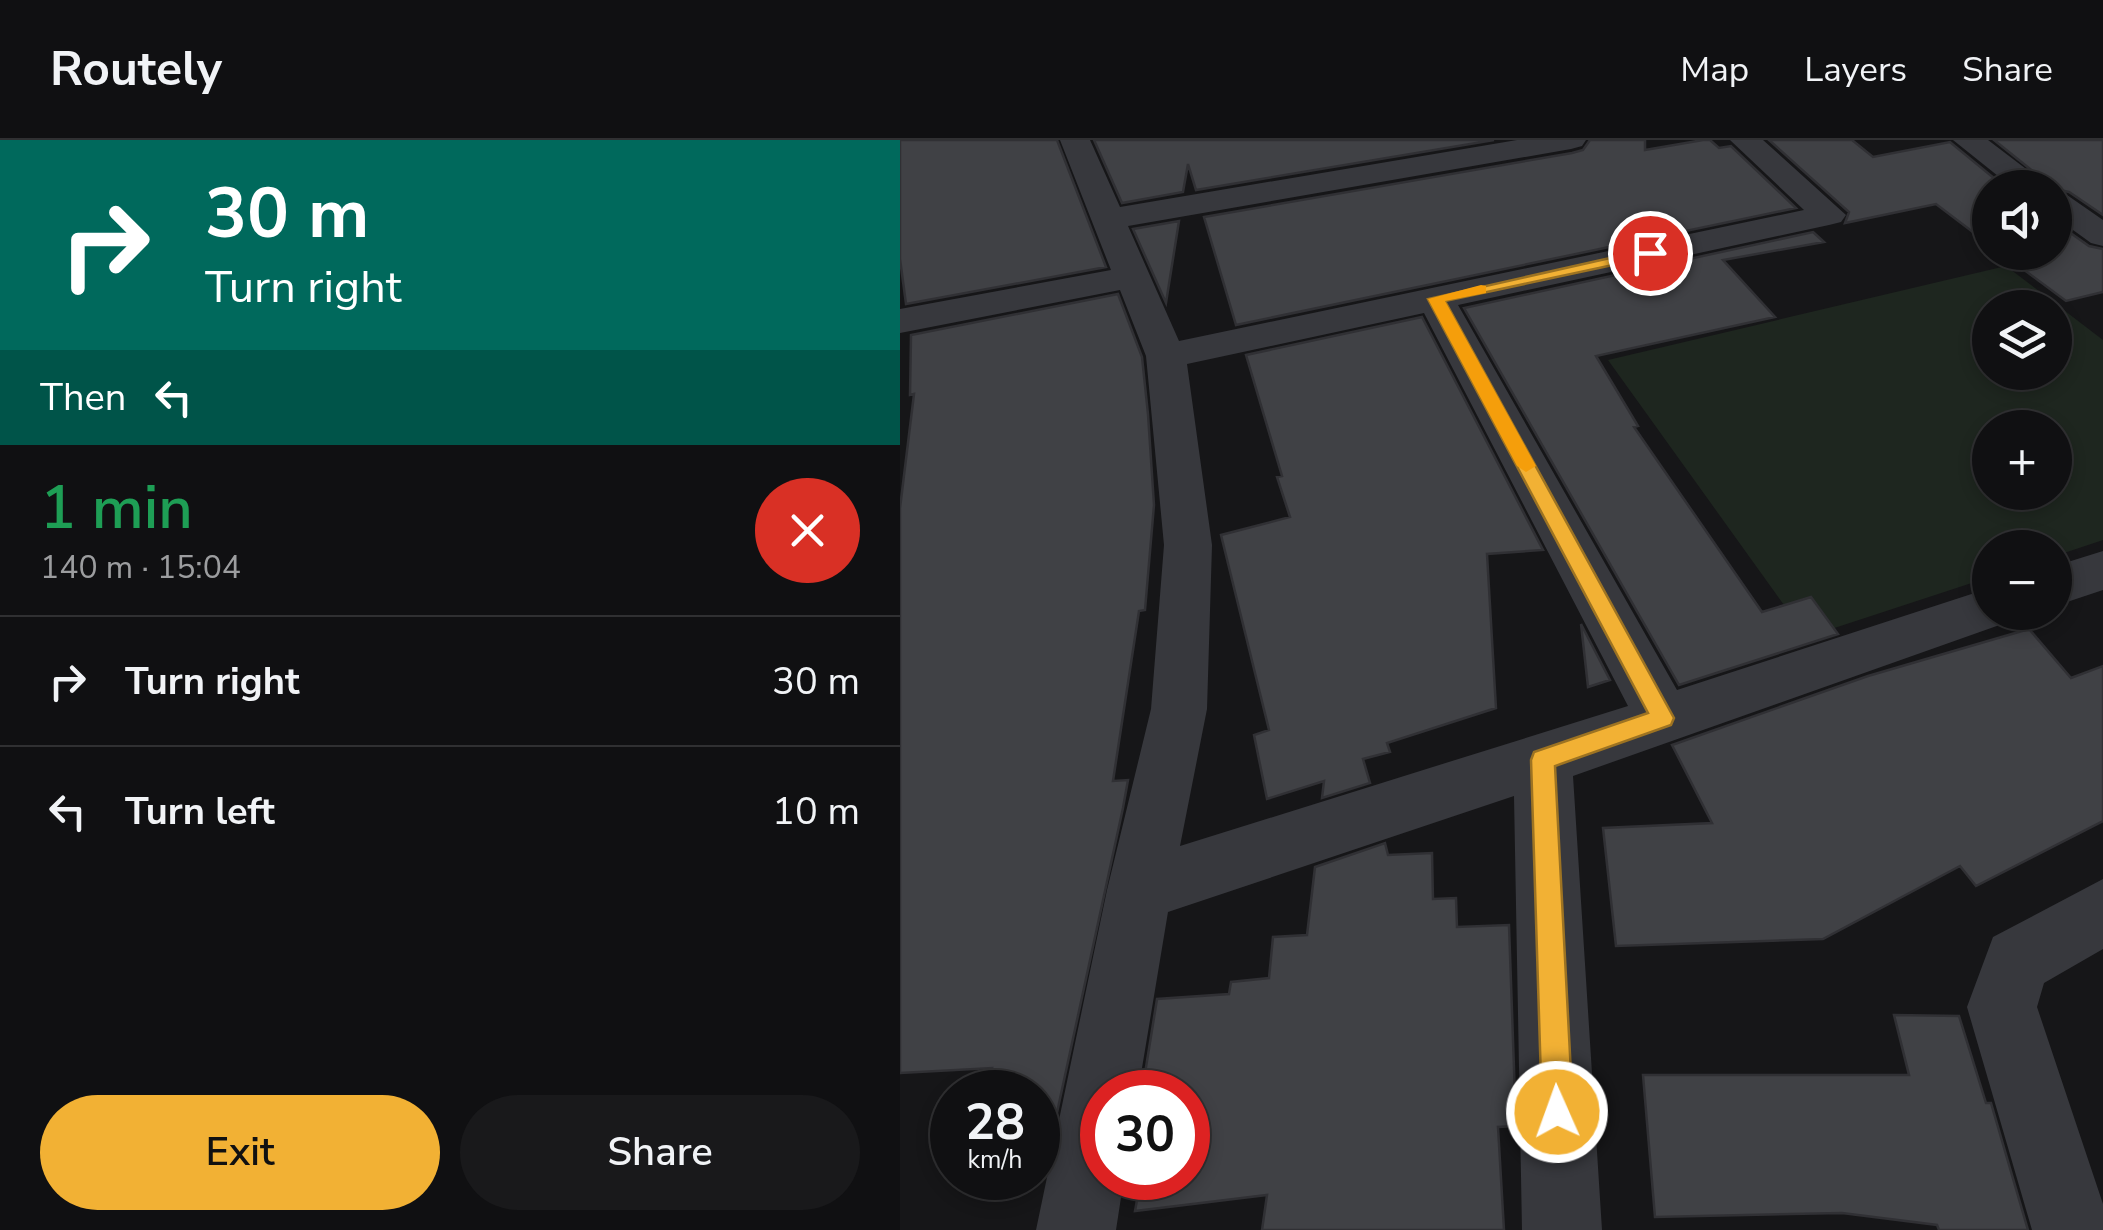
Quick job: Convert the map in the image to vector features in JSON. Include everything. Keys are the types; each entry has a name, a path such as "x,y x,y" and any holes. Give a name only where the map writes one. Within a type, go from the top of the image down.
{"street":[{"path":"1076,140 1166,356 1188,546 1179,708 1140,890 1076,1230"},
{"path":"1110,219 1571,140"},
{"path":"1166,356 1828,215 1744,140"},
{"path":"1968,140 2010,170"},
{"path":"2072,214 2103,236"},
{"path":"900,322 1130,277"},
{"path":"1436,299 1663,718"},
{"path":"2072,580 2103,570"},
{"path":"1140,890 1543,760 1972,614"},
{"path":"1543,760 1562,1230"},
{"path":"2072,1230 2002,1008 2017,962 2103,912"}],"shaded area":[{"path":"1989,270 2011,270 2037,290 1972,290 1972,390 2072,390 2072,316 2103,340 2103,540 2072,550 2072,530 1972,530 1972,583 1807,637 1608,360"}],"building":[{"path":"900,140 1057,140 1106,267 906,304 900,259"},
{"path":"1094,140 1494,140 1196,190 1188,164 1183,192 1122,203"},
{"path":"1590,140 1645,140 1645,150 1703,140 1710,140 1719,148 1731,146 1796,208 1236,325 1204,217 1572,153 1583,150"},
{"path":"1769,140 1852,140 1873,157 1950,142 1984,170 1972,170 1972,231 1936,204 1845,223 1849,212"},
{"path":"1994,140 2103,140 2103,215 2072,194 2072,170 2031,170"},
{"path":"1179,221 1166,303 1133,229"},
{"path":"1813,232 1824,242 1723,260 1775,317 1596,356 1638,426 1634,427 1762,612 1811,597 1838,634 1679,685 1464,308"},
{"path":"2072,234 2089,246 2103,249 2103,292 2072,300 2072,290 2051,290 2024,270 2072,270"},
{"path":"1118,294 1142,357 1154,505 1145,610 1139,611 1113,781 1128,780 1060,1099 1060,1070 992,1068 900,1073 900,508 914,394 910,395 911,335"},
{"path":"1422,317 1543,550 1487,554 1496,708 1387,743 1390,752 1363,759 1370,783 1322,798 1324,781 1267,799 1254,735 1269,730 1221,535 1290,517 1277,477 1282,476 1246,355"},
{"path":"1581,624 1610,680 1588,687"},
{"path":"2026,630 2030,630 2071,678 2103,666 2103,821 1976,886 1960,866 1823,939 1616,946 1603,828 1712,823 1672,745 1868,676"},
{"path":"1385,843 1388,855 1432,853 1433,899 1456,898 1457,927 1509,925 1516,1126 1498,1127 1504,1230 1262,1230 1267,1195 1135,1211 1137,1200 1210,1200 1210,1070 1146,1070 1157,999 1229,994 1231,982 1269,978 1273,937 1307,935 1315,867"},
{"path":"1894,1015 1959,1016 1986,1103 1991,1103 2028,1230 1939,1230 1937,1225 1842,1213 1655,1217 1643,1075 1909,1075"}],"slow traffic":[{"path":"1481,289 1436,299 1526,466"}],"route":[{"path":"1557,1112 1543,760 1663,718 1436,299 1650,253"}]}
